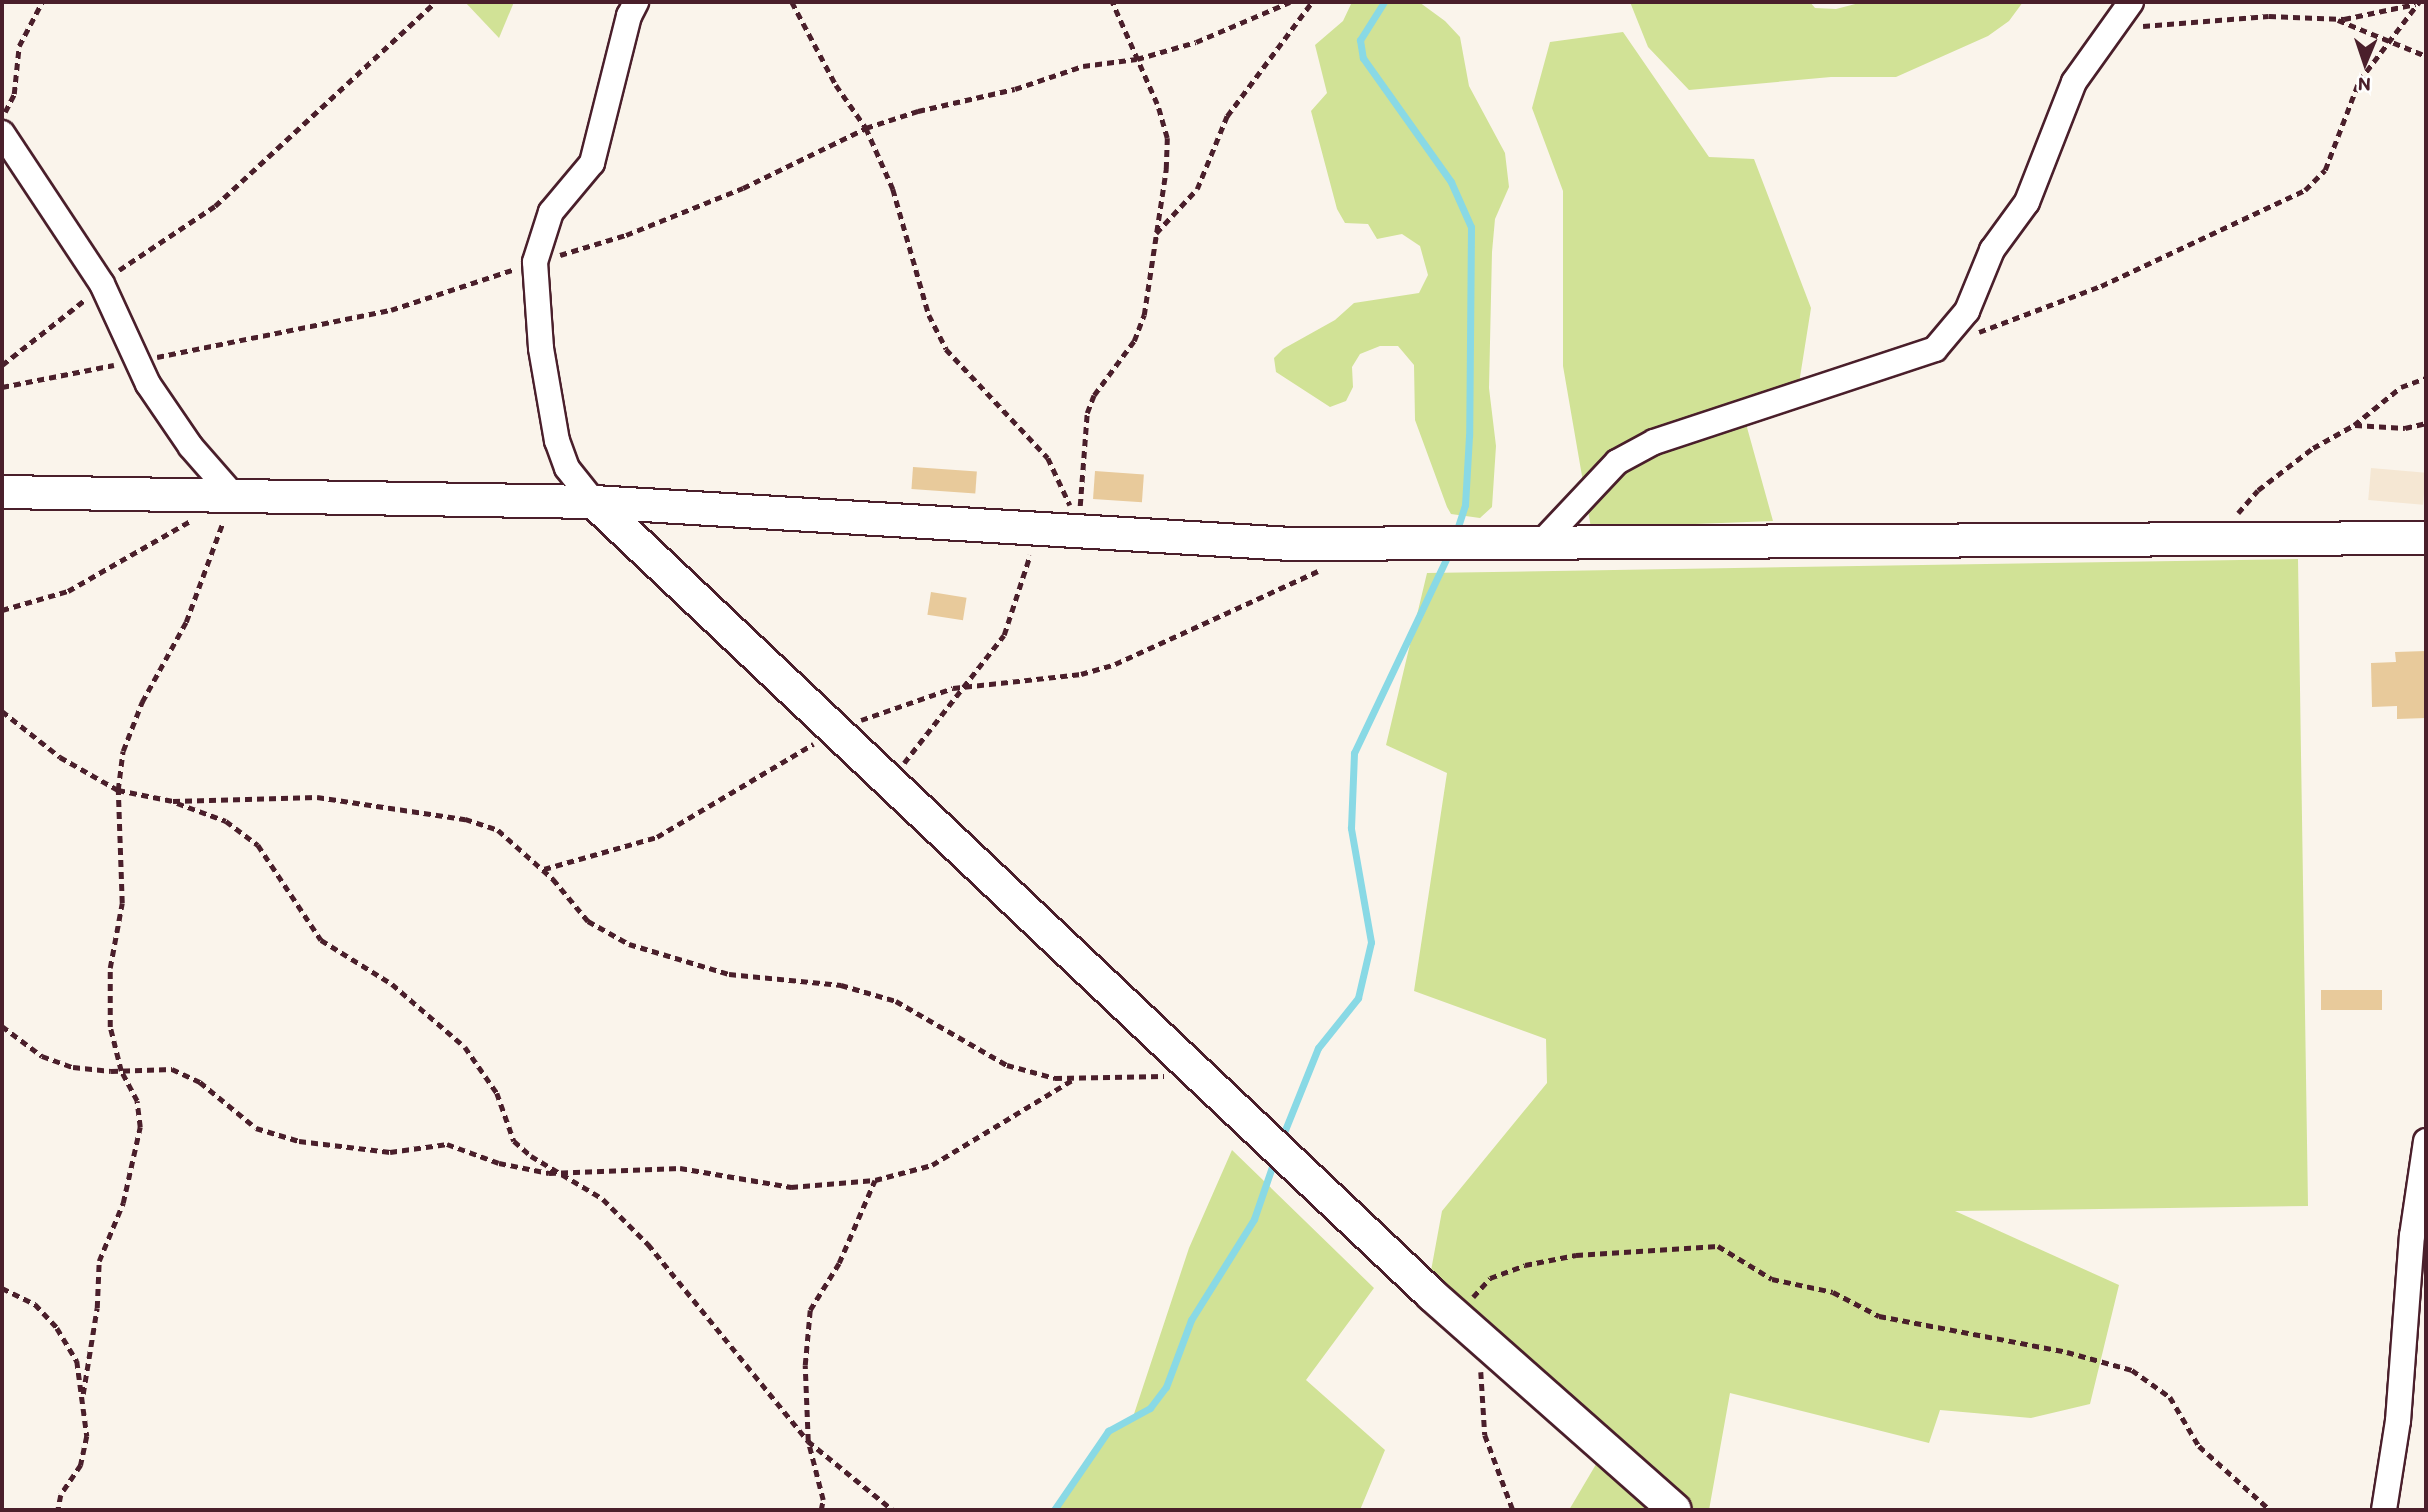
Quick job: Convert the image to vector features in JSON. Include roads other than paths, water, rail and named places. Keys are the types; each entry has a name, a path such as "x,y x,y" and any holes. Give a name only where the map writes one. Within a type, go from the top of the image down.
{"street":[{"path":"636,2 629,16 592,163 551,212 535,262 541,348 557,440 567,468 594,502 838,729 1198,1075 1455,1315 1675,1510"},
{"path":"1540,544 1617,462 1654,442 1935,349 1966,311 1992,250 2027,202 2074,82 2132,2"},
{"path":"2,134 102,284 138,360 191,447 233,495"},
{"path":"2,492 594,502 1291,544 2217,537 2426,538"},
{"path":"2384,1510 2398,1420 2412,1236 2426,1140"}],"waterway":[{"path":"1384,2 1360,40 1363,58 1451,182 1471,227 1469,436 1465,505 1456,533"},
{"path":"1281,1140 1318,1048 1358,998 1371,942 1351,828 1354,753 1450,551"},
{"path":"1054,1510 1108,1431 1150,1408 1166,1387 1191,1320 1254,1219 1275,1158"}]}
